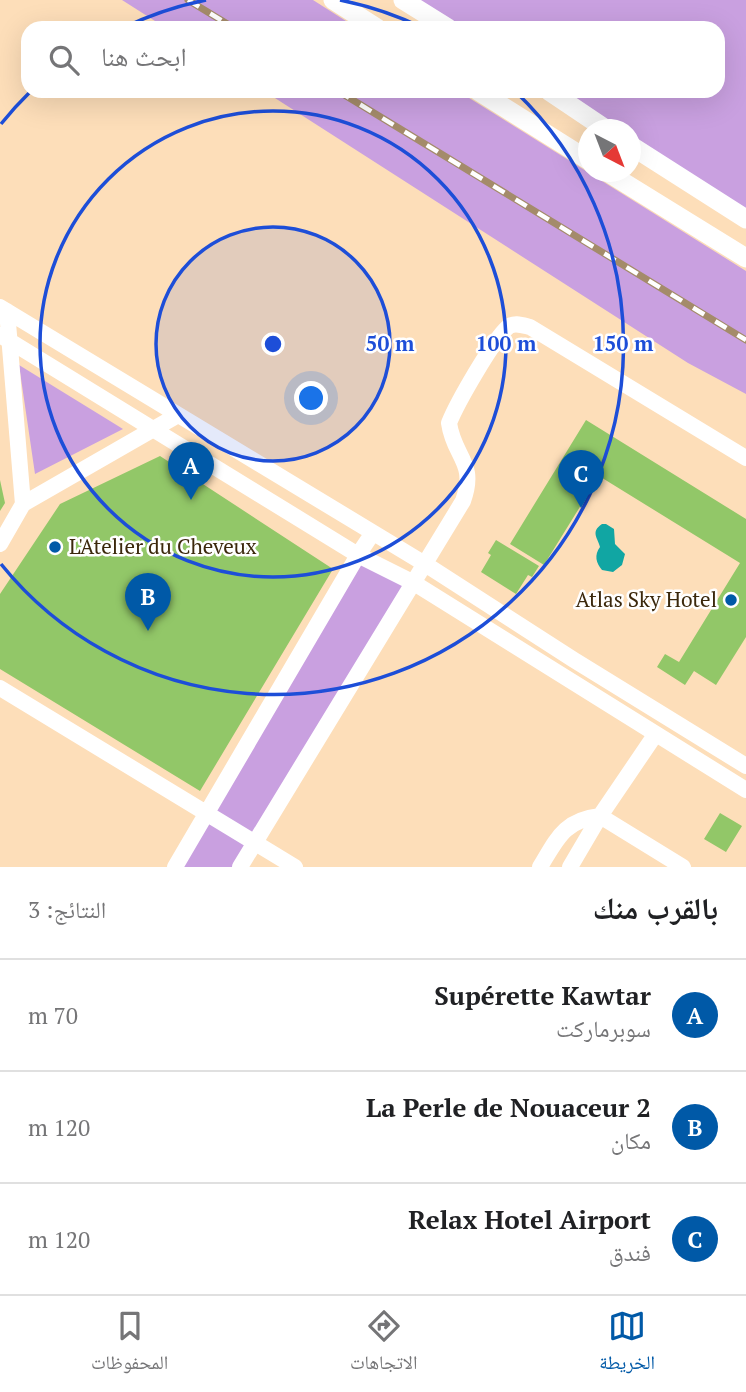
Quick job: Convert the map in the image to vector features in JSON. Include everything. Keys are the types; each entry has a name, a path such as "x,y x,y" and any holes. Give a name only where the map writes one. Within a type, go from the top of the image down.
{"main road":[{"path":"332,0 366,21"},
{"path":"403,0 437,21"},
{"path":"489,98 578,153"},
{"path":"559,98 591,119"},
{"path":"641,151 746,219"},
{"path":"623,182 746,258"}],"street":[{"path":"3,309 23,504"},
{"path":"3,309 425,564 746,766"},
{"path":"240,867 463,501 468,485 466,464 453,444 449,423 496,342 509,327 516,324 530,327 746,458"},
{"path":"5,338 358,555 414,583 746,790"},
{"path":"0,544 23,504 178,415"},
{"path":"175,867 372,534"},
{"path":"0,688 295,867"},
{"path":"570,867 600,816 655,735"},
{"path":"705,764 716,746"},
{"path":"540,867 558,837 569,826 585,818 600,816 683,867"}],"shaded area":[{"path":"122,0 313,0 346,21 155,21"},
{"path":"412,0 746,0 746,209 641,143 641,119 603,119 568,98 725,98 725,21 445,21"},
{"path":"275,98 469,98 578,166 578,182 604,182 746,271 746,394 688,363"},
{"path":"19,365 123,429 35,474"},
{"path":"358,555 414,583 240,867 174,867"}],"water":[{"path":"602,524 614,529 615,544 625,554 622,565 613,572 602,570 597,562 596,556 600,547 596,530"}],"building":[{"path":"586,420 746,519 746,637 716,685 694,671 685,685 657,667 665,654 679,662 740,563 599,476 544,565 510,544"},
{"path":"160,456 333,569 200,791 0,669 0,594 60,504"},
{"path":"0,480 5,503 0,511"},
{"path":"496,540 539,566 532,577 528,575 516,594 481,572"},
{"path":"720,813 742,826 726,852 704,839"}],"railway":[{"path":"188,0 222,21"},
{"path":"349,98 746,340"}],"place":[{"name":"Supérette Kawtar","path":"191,500"},
{"name":"Relax Hotel Airport","path":"581,508"},
{"name":"L'Atelier du Cheveux","path":"55,547"},
{"name":"Atlas Sky Hotel","path":"731,600"},
{"name":"La Perle de Nouaceur 2","path":"148,631"}]}
